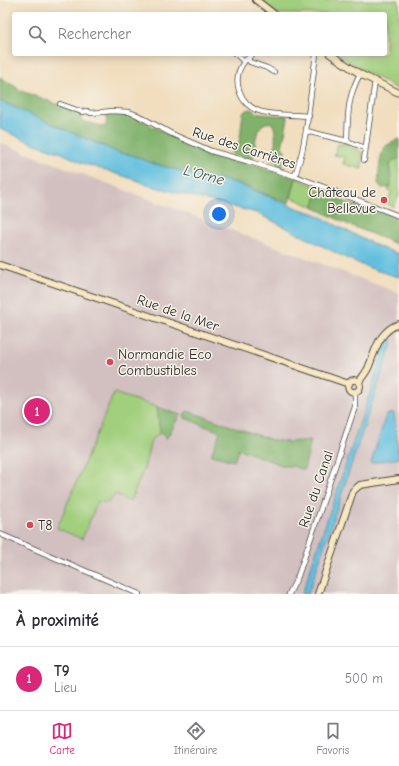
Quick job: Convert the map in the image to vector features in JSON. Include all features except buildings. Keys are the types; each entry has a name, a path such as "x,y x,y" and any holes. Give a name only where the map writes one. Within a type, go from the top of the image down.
{"street":[{"path":"256,0 271,12"},
{"path":"239,56 246,61 274,72"},
{"path":"251,56 246,61 239,74 237,86 241,96 250,106 259,111 308,116"},
{"path":"295,176 306,131 316,56"},
{"path":"333,56 360,74 399,93"},
{"path":"347,141 350,101 352,91 360,74"},
{"path":"364,160 375,81"},
{"name":"Rue des Carrières","path":"60,104 82,112 129,112 172,134 211,151 295,176 399,216"},
{"path":"306,131 347,141 365,148"},
{"name":"Rue de la Mer","path":"0,265 349,384"},
{"path":"359,382 353,380 349,384 350,390 355,392 359,389 359,382 367,371 379,340 388,330 399,324"},
{"name":"Rue du Canal","path":"289,593 298,576 355,407 355,392"},
{"path":"318,594 353,491 360,485 399,479"},
{"path":"0,534 139,594"}],"shaded area":[{"path":"0,143 399,293 399,594 0,594"}],"green space":[{"path":"260,0 399,0 399,90 339,56 387,56 387,12 275,12"},
{"path":"0,77 22,91 81,113 81,121 106,127 107,114 116,113 131,115 166,133 218,156 246,162 296,178 289,203 236,183 154,164 132,155 119,153 0,101"},
{"path":"250,109 260,114 287,116 288,119 282,147 285,150 282,167 280,170 277,169 278,163 274,161 275,131 272,123 266,123 262,126 256,136 253,161 238,158 232,154 232,148 240,140 243,112"},
{"path":"399,139 399,158 392,161 390,164 390,187 382,188 378,184 382,153 386,146"},
{"path":"344,142 350,144 350,148 363,152 362,169 343,164 345,157 334,155 338,144 344,145"},
{"path":"399,158 399,196 393,207 388,204 391,192 387,188 391,183 390,165 392,161"},
{"path":"296,178 317,187 319,191 313,207 291,197"},
{"path":"319,191 360,208 361,206 373,210 374,207 399,218 399,245 347,224 313,207"},
{"path":"114,393 157,407 160,433 151,440 144,469 130,502 115,494 108,503 98,501 82,539 57,528"},
{"path":"157,407 180,415 166,439 160,433"},
{"path":"188,411 272,440 289,442 311,440 304,470 292,466 284,466 239,449 234,461 211,455 220,432 185,418 184,414"}],"water":[{"path":"0,101 119,153 132,155 154,164 236,183 297,208 316,214 382,248 399,254 399,277 375,270 348,259 257,213 147,185 139,181 82,163 62,153 35,144 0,129"},
{"path":"391,338 393,340 308,594 302,594 371,390 385,344"},
{"path":"394,413 399,458 371,463 386,415"}],"place":[{"name":"Château de Bellevue","path":"384,200"},
{"name":"Normandie Eco Combustibles","path":"110,362"},
{"name":"T9","path":"37,411"},
{"name":"T8","path":"30,525"}],"water label":[{"name":"L'Orne","path":"204,175"}]}
